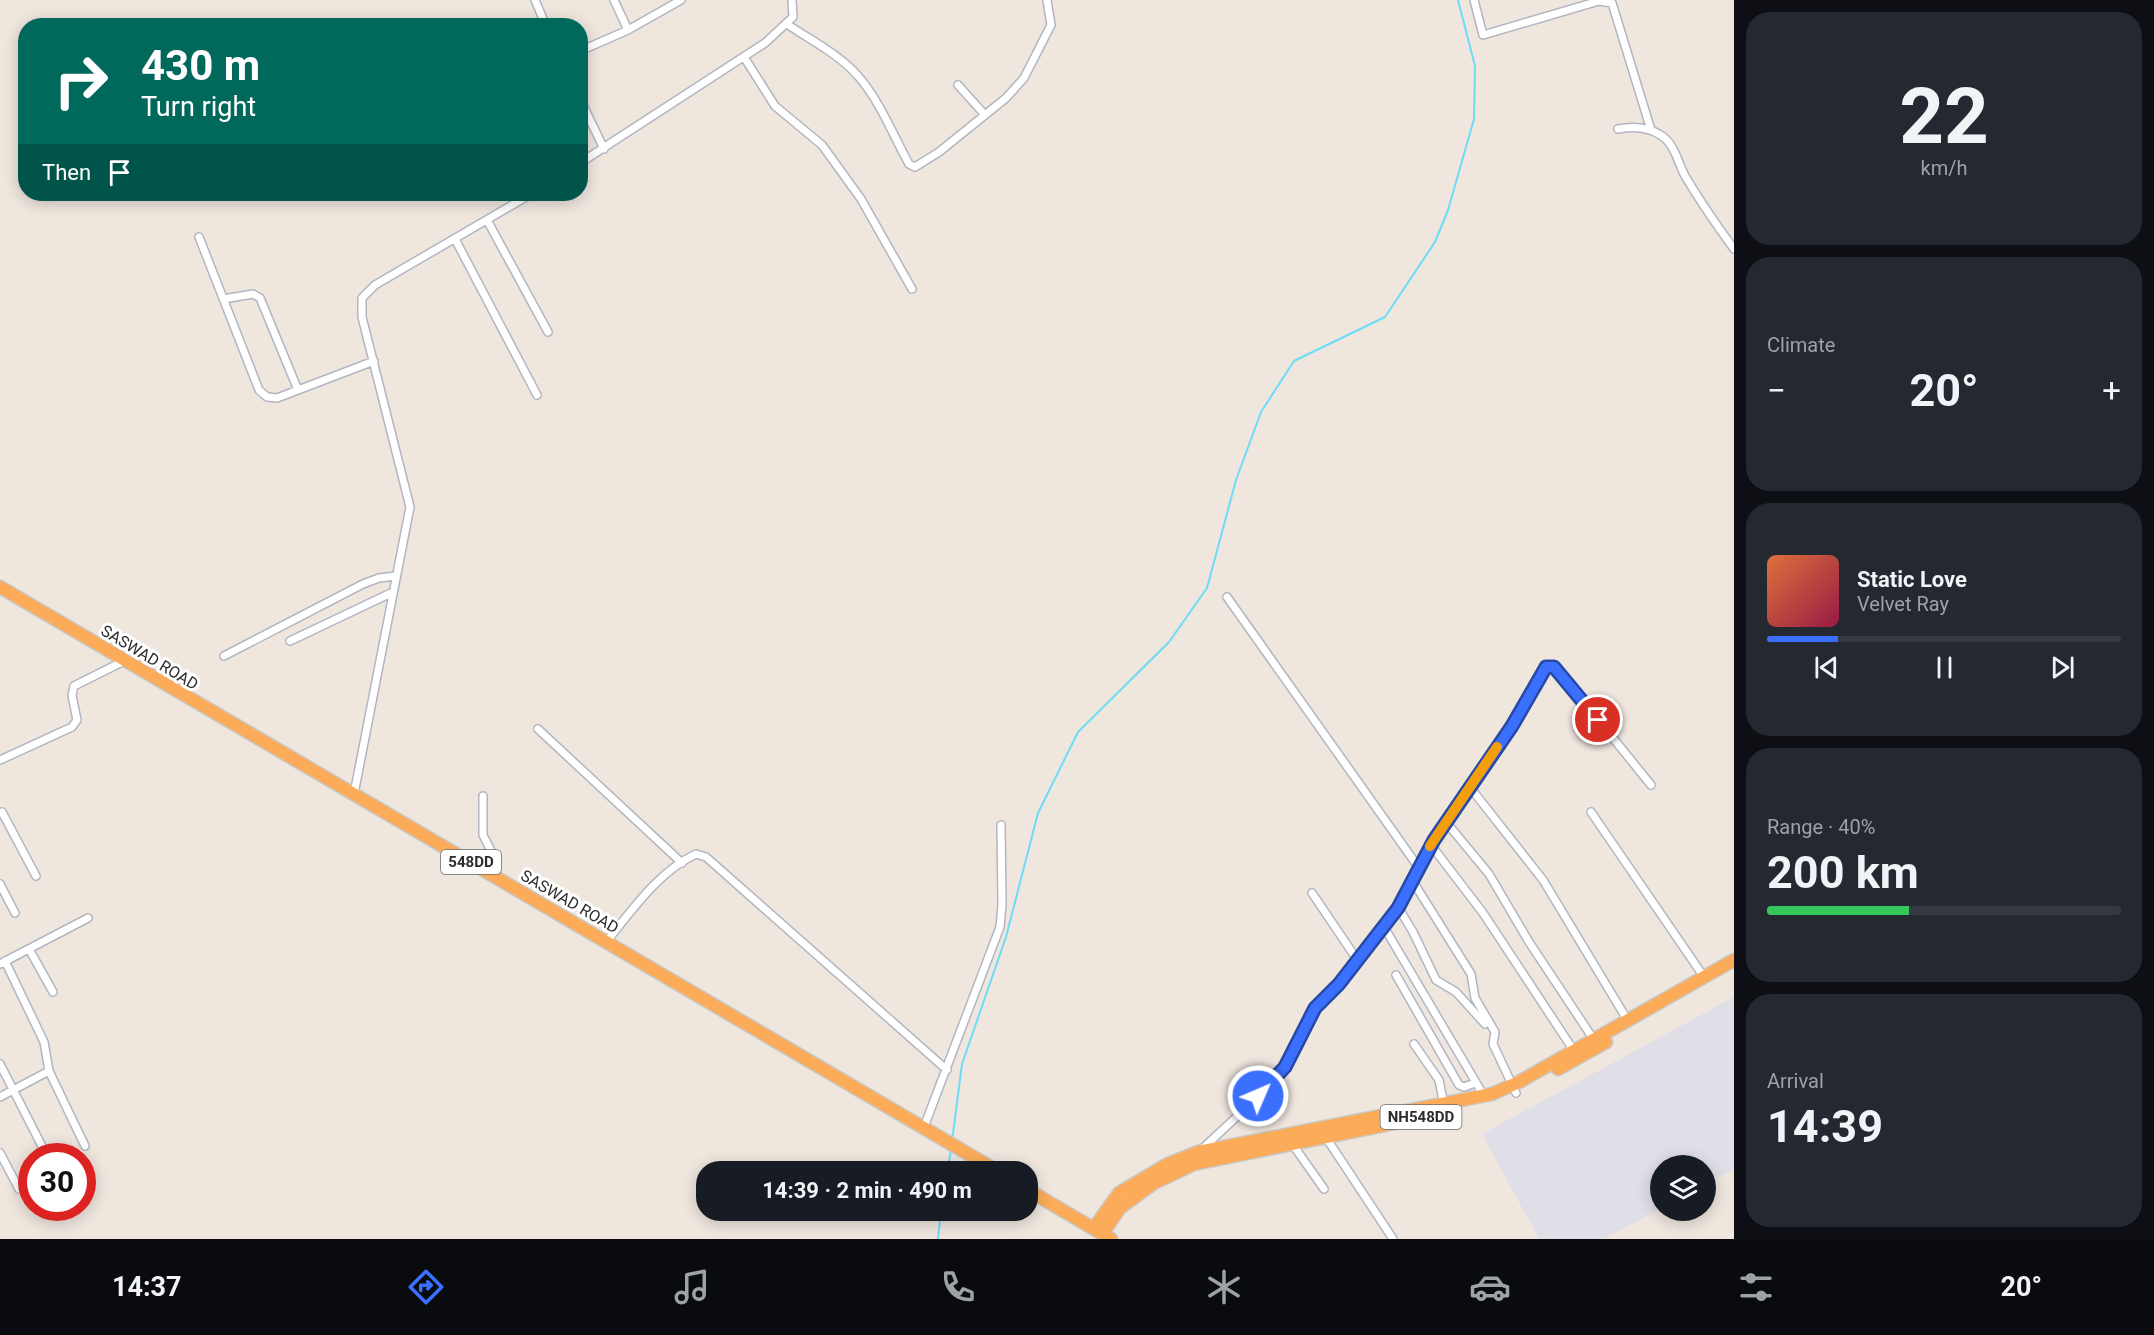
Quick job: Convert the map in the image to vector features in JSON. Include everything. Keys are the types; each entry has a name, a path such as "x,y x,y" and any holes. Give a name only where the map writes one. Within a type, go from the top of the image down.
{"highway":[{"name":"SASWAD ROAD","path":"0,587 982,1161"},
{"name":"NH548DD","path":"1103,1234 1119,1194 1168,1164 1411,1115 1496,1101 1574,1051 1734,960"},
{"name":"NH548DD","path":"1411,1115 1514,1089 1734,970"},
{"name":"NH548DD","path":"1199,1157 1293,1145 1323,1132"},
{"path":"1038,1196 1103,1234"}],"street":[{"path":"535,0 543,18"},
{"path":"614,0 628,30"},
{"path":"588,48 628,30 681,0"},
{"path":"588,158 744,57 787,24 794,12 792,0"},
{"path":"787,24 845,63 857,75 870,92 909,164 915,167 939,152 1006,98 1024,78 1051,24 1047,0"},
{"path":"1474,0 1483,35 1599,1 1612,3 1651,130"},
{"path":"744,57 776,106 822,145 861,200 912,289"},
{"path":"958,85 985,115"},
{"path":"588,115 604,148"},
{"path":"1618,129 1633,127 1651,130 1670,143 1684,174 1734,249"},
{"path":"354,794 410,507 362,316 362,298 375,285 519,201"},
{"path":"488,220 548,332"},
{"path":"199,237 259,390 267,397 277,398 374,361"},
{"path":"454,239 537,395"},
{"path":"223,299 253,294 260,298 297,390"},
{"path":"224,656 363,584 379,578 396,576"},
{"path":"290,641 393,592"},
{"path":"1227,597 1419,868"},
{"path":"0,760 72,727 77,720 72,695 74,686 124,661"},
{"path":"1199,1157 1276,1080 1293,1054 1315,1008 1358,961 1398,908 1431,845 1512,726 1546,667 1554,667 1651,785"},
{"path":"538,729 682,863"},
{"path":"1469,786 1543,880 1628,1021"},
{"path":"483,795 483,835 493,855 486,871"},
{"path":"0,803 1,814 36,876"},
{"path":"1591,812 1704,977"},
{"path":"1446,822 1489,874 1529,942 1594,1040"},
{"path":"924,1127 1000,927 1001,825"},
{"path":"1431,845 1483,913 1574,1051"},
{"path":"607,941 638,904 682,863 696,854 706,857 947,1070"},
{"path":"1412,880 1472,974 1478,1005 1495,1032 1492,1037"},
{"path":"0,884 15,913"},
{"path":"1312,893 1358,961"},
{"path":"1398,908 1413,932 1436,980 1456,992 1483,1021 1514,1089"},
{"path":"84,1143 49,1071 44,1042 3,963 88,918"},
{"path":"1384,927 1484,1096"},
{"path":"29,949 53,992"},
{"path":"1396,975 1459,1085 1464,1087 1475,1083"},
{"path":"1414,1044 1439,1080 1444,1105"},
{"path":"0,1064 40,1143"},
{"path":"0,1097 49,1071"},
{"path":"1323,1132 1393,1239"},
{"path":"1293,1145 1324,1189"},
{"path":"0,1153 18,1187"}],"shaded area":[{"path":"1734,997 1734,1169 1716,1179 1716,1155 1650,1155 1650,1214 1604,1239 1539,1239 1482,1134"}],"waterway":[{"path":"952,1141 962,1064 1006,937 1038,813 1078,732 1169,642 1207,588 1236,480 1261,412 1294,361 1385,317 1435,242 1448,210 1474,119 1475,66 1458,0"},
{"path":"949,1161 951,1150"},
{"path":"938,1239 940,1221"}],"slow traffic":[{"path":"1430,846 1497,747"}],"route":[{"path":"1258,1096 1276,1080 1285,1067 1315,1008 1356,964 1398,908 1434,840 1512,726 1546,667 1554,667 1562,675 1598,720"}]}
